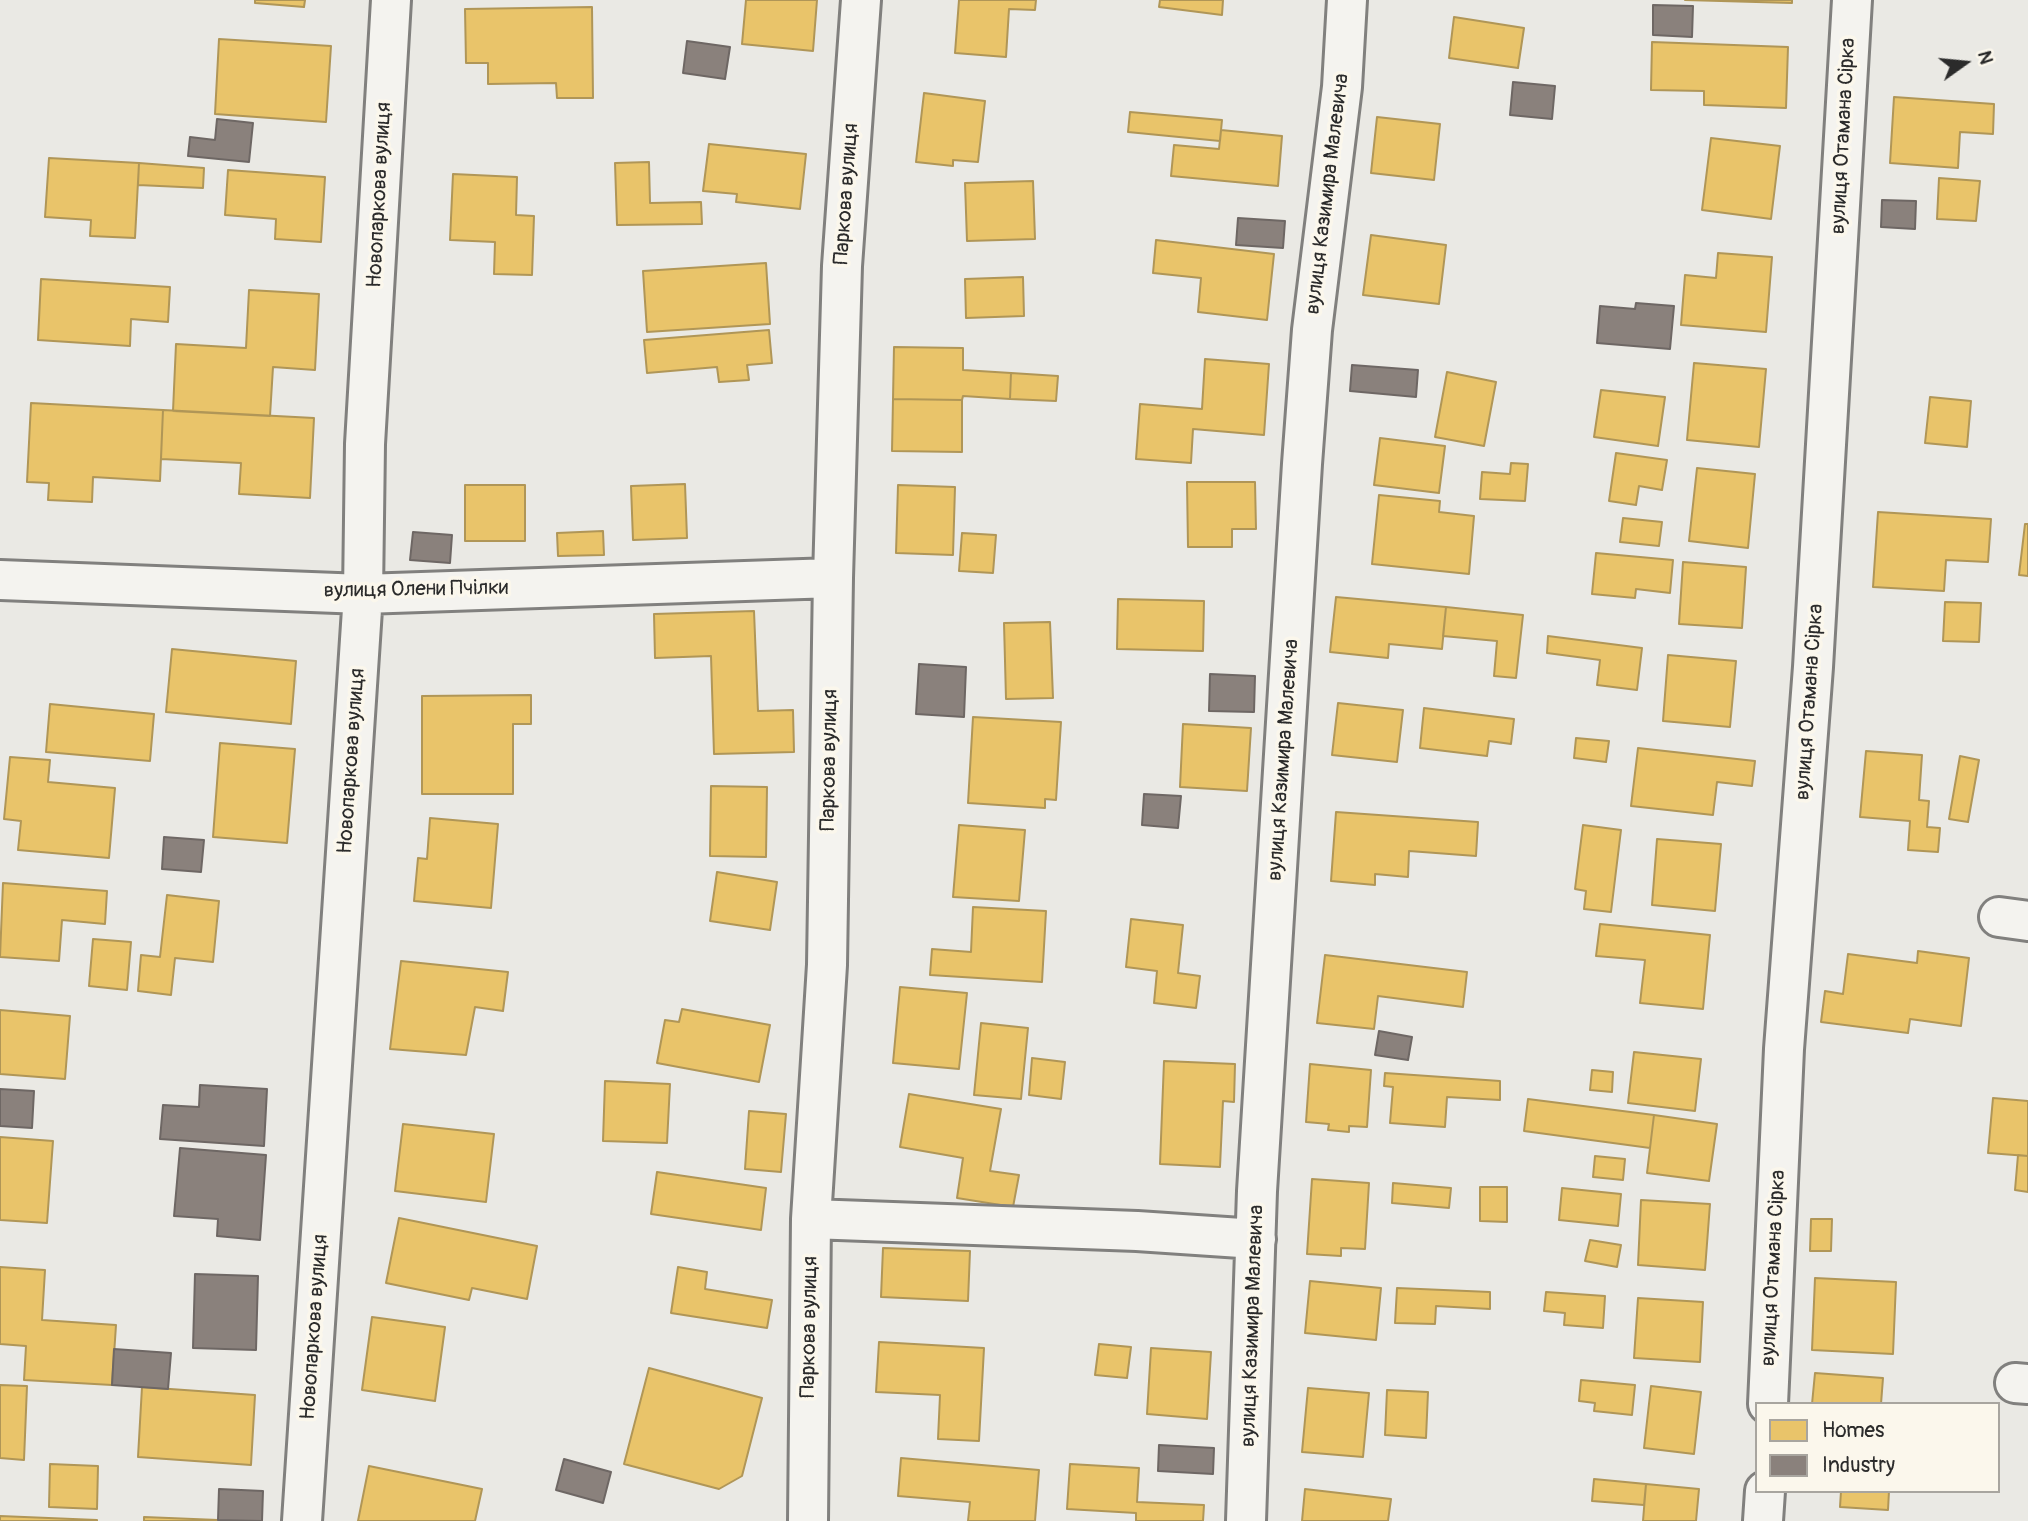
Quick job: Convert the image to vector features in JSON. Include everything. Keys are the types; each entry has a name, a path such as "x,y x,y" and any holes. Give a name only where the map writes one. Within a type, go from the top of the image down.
{"street":[{"name":"Новопаркова вулиця","path":"302,1521 363,594 365,444 391,0"},
{"name":"Паркова вулиця","path":"808,1521 811,1219 827,965 833,578 842,266 861,0"},
{"name":"вулиця Казимира Малевича","path":"1246,1521 1256,1239 1269,998 1312,330 1342,87 1347,0"},
{"name":"вулиця Отамана Сірка","path":"1768,1402 1784,1049 1814,667 1852,0"},
{"name":"вулиця Олени Пчілки","path":"0,580 363,594 833,578"},
{"path":"811,1219 1137,1231 1256,1239"},
{"path":"1763,1521 1765,1493"}],"building: Homes":[{"path":"255,0 305,0 304,7 255,3"},
{"path":"746,0 817,0 813,51 742,44"},
{"path":"959,0 1036,0 1035,10 1009,9 1006,57 955,53"},
{"path":"1160,0 1223,0 1222,15 1159,7"},
{"path":"1685,0 1792,0 1792,3"},
{"path":"592,7 593,98 557,98 556,83 488,84 488,63 466,63 465,9"},
{"path":"1454,17 1524,28 1518,68 1449,58"},
{"path":"219,39 331,46 326,122 215,114"},
{"path":"1652,42 1788,47 1786,108 1704,105 1704,91 1651,90"},
{"path":"924,93 985,101 978,162 953,160 953,166 916,162"},
{"path":"1894,97 1994,104 1993,134 1960,132 1958,168 1890,163"},
{"path":"1130,112 1222,120 1220,141 1128,132"},
{"path":"1377,117 1440,124 1434,180 1371,173"},
{"path":"1221,130 1282,136 1278,186 1171,176 1174,145 1219,149"},
{"path":"1711,138 1780,146 1771,219 1702,210"},
{"path":"709,144 806,154 800,209 736,202 737,194 703,191"},
{"path":"49,158 139,163 135,238 90,236 91,220 45,217"},
{"path":"649,162 650,203 701,202 702,224 617,225 615,163"},
{"path":"139,163 204,168 203,188 138,185"},
{"path":"228,170 325,177 321,242 275,239 276,219 225,215"},
{"path":"453,174 517,177 516,215 534,216 532,275 494,274 495,242 450,240"},
{"path":"1939,178 1980,181 1976,221 1937,219"},
{"path":"1033,181 1035,239 967,241 965,183"},
{"path":"1371,235 1446,245 1439,304 1363,295"},
{"path":"1156,240 1274,254 1267,320 1198,312 1201,278 1153,273"},
{"path":"1718,253 1772,257 1766,332 1681,325 1685,275 1716,278"},
{"path":"766,263 770,324 647,332 643,271"},
{"path":"1023,277 1024,316 966,318 965,279"},
{"path":"41,279 170,287 168,322 131,319 130,346 38,340"},
{"path":"249,290 319,294 315,370 273,367 270,416 173,411 176,344 246,348"},
{"path":"769,330 772,363 747,365 749,380 719,382 717,367 647,373 644,340"},
{"path":"894,347 963,348 963,370 1011,373 1010,399 963,396 962,400 893,399"},
{"path":"1205,359 1269,364 1264,435 1193,429 1191,463 1136,459 1140,404 1202,409"},
{"path":"1694,363 1766,369 1759,447 1687,440"},
{"path":"1447,372 1496,382 1484,446 1435,437"},
{"path":"1011,373 1058,376 1056,401 1010,399"},
{"path":"1601,390 1665,397 1658,446 1594,437"},
{"path":"1930,397 1971,401 1967,447 1925,443"},
{"path":"893,399 962,400 962,452 892,451"},
{"path":"31,403 163,410 160,481 93,477 92,502 48,500 49,483 27,482"},
{"path":"163,410 314,418 310,498 239,494 241,463 161,459"},
{"path":"1380,438 1445,446 1439,493 1374,485"},
{"path":"1616,453 1667,460 1662,490 1639,486 1636,505 1609,501"},
{"path":"1511,463 1528,464 1525,501 1480,499 1482,472 1510,474"},
{"path":"1697,468 1755,474 1748,548 1689,541"},
{"path":"1187,482 1255,482 1256,529 1232,529 1232,547 1188,547"},
{"path":"685,484 687,538 633,540 631,486"},
{"path":"465,485 525,485 525,541 465,541"},
{"path":"898,485 955,487 953,555 896,553"},
{"path":"1379,495 1440,501 1439,512 1474,516 1469,574 1372,564"},
{"path":"1878,512 1991,519 1988,562 1946,560 1944,591 1873,587"},
{"path":"1623,518 1662,522 1659,546 1620,542"},
{"path":"2025,524 2028,524 2028,576 2019,575"},
{"path":"603,531 604,555 558,556 557,533"},
{"path":"962,533 996,535 993,573 959,571"},
{"path":"1596,553 1673,560 1670,593 1636,589 1635,598 1592,594"},
{"path":"1683,562 1746,567 1742,628 1679,624"},
{"path":"1336,597 1446,607 1442,649 1389,644 1388,658 1330,652"},
{"path":"1118,599 1204,601 1203,651 1117,649"},
{"path":"1945,602 1981,603 1979,642 1943,641"},
{"path":"1446,607 1523,615 1516,678 1494,676 1497,641 1443,636"},
{"path":"754,611 758,711 793,710 794,752 714,754 711,656 655,658 654,614"},
{"path":"1050,622 1053,698 1006,699 1004,623"},
{"path":"1548,636 1642,648 1637,690 1597,685 1600,660 1547,653"},
{"path":"172,649 296,661 291,724 166,712"},
{"path":"1668,655 1736,661 1730,727 1663,721"},
{"path":"531,695 531,724 513,724 513,794 422,794 422,696"},
{"path":"1338,703 1403,710 1397,762 1332,755"},
{"path":"50,704 154,714 150,761 46,752"},
{"path":"1424,708 1514,719 1511,744 1489,741 1487,756 1420,748"},
{"path":"973,717 1061,722 1056,800 1045,799 1045,808 968,803"},
{"path":"1183,724 1251,728 1247,791 1180,787"},
{"path":"1576,738 1609,741 1606,762 1574,758"},
{"path":"220,743 295,749 287,843 213,837"},
{"path":"1638,748 1755,761 1752,786 1717,782 1713,815 1631,806"},
{"path":"1866,751 1922,755 1919,800 1929,801 1927,827 1940,828 1938,852 1908,850 1910,821 1860,817"},
{"path":"1960,756 1979,760 1968,822 1949,819"},
{"path":"10,757 50,760 48,782 115,788 109,858 18,850 21,821 4,819"},
{"path":"711,786 767,787 766,857 710,856"},
{"path":"1336,812 1478,822 1476,856 1409,851 1408,877 1375,874 1375,885 1331,881"},
{"path":"430,818 498,824 491,908 414,901 418,858 427,859"},
{"path":"959,825 1025,830 1019,901 953,897"},
{"path":"1583,825 1621,830 1611,912 1584,909 1586,891 1575,889"},
{"path":"1657,839 1721,844 1715,911 1652,905"},
{"path":"717,872 777,882 770,930 710,921"},
{"path":"3,883 107,891 105,924 62,920 59,961 0,957"},
{"path":"167,895 219,901 213,962 175,958 171,995 138,991 141,955 160,957"},
{"path":"973,907 1046,911 1042,982 930,975 932,949 971,952"},
{"path":"1131,919 1183,925 1178,973 1200,976 1196,1008 1154,1003 1157,971 1126,967"},
{"path":"1600,924 1710,935 1703,1009 1640,1003 1645,960 1596,956"},
{"path":"93,939 131,942 127,990 89,986"},
{"path":"1918,951 1969,958 1961,1026 1910,1019 1908,1033 1821,1022 1825,991 1843,994 1848,954 1917,963"},
{"path":"1325,955 1467,972 1463,1007 1378,996 1374,1029 1317,1023"},
{"path":"401,961 508,972 503,1011 475,1007 466,1055 390,1049"},
{"path":"900,987 967,993 959,1069 893,1063"},
{"path":"682,1009 770,1025 759,1082 657,1063 665,1020 679,1022"},
{"path":"0,1010 70,1016 65,1079 0,1074"},
{"path":"981,1023 1028,1028 1021,1099 974,1095"},
{"path":"1634,1052 1701,1059 1695,1111 1628,1103"},
{"path":"1032,1058 1065,1062 1061,1099 1029,1095"},
{"path":"1164,1061 1235,1064 1234,1102 1223,1101 1220,1167 1160,1164"},
{"path":"1310,1064 1371,1070 1367,1127 1349,1126 1349,1132 1328,1130 1329,1124 1306,1122"},
{"path":"1592,1070 1613,1072 1612,1092 1590,1090"},
{"path":"1385,1073 1500,1081 1500,1100 1447,1097 1445,1127 1390,1123 1393,1087 1384,1086"},
{"path":"605,1081 670,1084 667,1143 603,1141"},
{"path":"909,1094 1001,1109 990,1171 1019,1175 1013,1207 957,1198 963,1158 900,1147"},
{"path":"1993,1098 2028,1101 2028,1156 1988,1153"},
{"path":"1528,1099 1654,1115 1650,1148 1524,1131"},
{"path":"749,1111 786,1114 781,1172 745,1169"},
{"path":"1654,1115 1717,1124 1709,1181 1647,1173"},
{"path":"403,1124 494,1134 486,1202 395,1191"},
{"path":"0,1137 53,1141 47,1223 0,1220"},
{"path":"2018,1155 2028,1156 2028,1192 2015,1190"},
{"path":"1595,1156 1625,1159 1623,1180 1593,1177"},
{"path":"657,1172 766,1188 761,1230 651,1214"},
{"path":"1312,1179 1369,1183 1365,1249 1341,1248 1341,1256 1307,1254"},
{"path":"1393,1183 1451,1188 1449,1208 1392,1203"},
{"path":"1480,1187 1507,1187 1507,1222 1480,1221"},
{"path":"1562,1188 1621,1194 1618,1226 1559,1220"},
{"path":"1641,1200 1710,1204 1705,1270 1638,1265"},
{"path":"399,1218 537,1246 527,1299 472,1288 469,1300 386,1283"},
{"path":"1811,1219 1832,1219 1831,1251 1810,1251"},
{"path":"1590,1240 1621,1245 1617,1267 1585,1261"},
{"path":"883,1248 970,1251 968,1301 881,1297"},
{"path":"0,1267 45,1270 42,1320 116,1325 112,1385 24,1380 26,1346 0,1344"},
{"path":"678,1267 707,1272 705,1289 772,1300 767,1328 671,1313"},
{"path":"1815,1278 1896,1282 1893,1354 1812,1350"},
{"path":"1310,1281 1381,1288 1376,1340 1305,1333"},
{"path":"1397,1288 1490,1292 1490,1309 1436,1306 1435,1324 1395,1323"},
{"path":"1546,1292 1605,1296 1603,1328 1564,1325 1565,1313 1544,1311"},
{"path":"1638,1298 1703,1302 1700,1362 1634,1358"},
{"path":"372,1317 445,1327 435,1401 362,1390"},
{"path":"879,1342 984,1348 979,1441 938,1439 940,1395 876,1392"},
{"path":"1099,1344 1131,1347 1127,1378 1095,1375"},
{"path":"1151,1348 1211,1352 1207,1419 1147,1414"},
{"path":"649,1368 762,1398 742,1476 719,1489 624,1464"},
{"path":"1815,1373 1883,1378 1881,1402 1812,1402"},
{"path":"1581,1380 1635,1385 1632,1415 1594,1411 1595,1403 1579,1401"},
{"path":"0,1385 27,1386 24,1460 0,1458"},
{"path":"1651,1386 1701,1392 1694,1454 1644,1448"},
{"path":"142,1387 255,1395 251,1465 138,1457"},
{"path":"1308,1388 1369,1393 1363,1457 1302,1452"},
{"path":"1387,1390 1428,1392 1426,1438 1385,1435"},
{"path":"901,1458 1039,1470 1035,1521 968,1521 970,1502 898,1496"},
{"path":"50,1464 98,1466 97,1509 49,1507"},
{"path":"1070,1464 1139,1468 1137,1502 1204,1505 1203,1521 1136,1521 1136,1513 1067,1509"},
{"path":"369,1466 482,1489 475,1521 358,1521"},
{"path":"1594,1479 1646,1484 1644,1505 1592,1501"},
{"path":"1646,1484 1699,1489 1696,1521 1643,1521"},
{"path":"1305,1489 1391,1499 1388,1521 1302,1521"},
{"path":"1841,1493 1889,1493 1888,1510 1840,1507"},
{"path":"0,1516 97,1520 97,1521 0,1521"},
{"path":"144,1517 218,1520 243,1521 144,1521"}],"building: Industry":[{"path":"1653,5 1693,6 1692,37 1653,35"},
{"path":"687,41 730,47 725,79 683,73"},
{"path":"1513,82 1555,86 1552,119 1510,115"},
{"path":"217,119 253,123 249,162 188,156 190,137 215,140"},
{"path":"1882,200 1916,201 1915,229 1881,227"},
{"path":"1238,218 1285,221 1283,248 1236,245"},
{"path":"1636,303 1674,306 1670,349 1597,343 1600,306 1635,309"},
{"path":"1352,365 1418,370 1416,397 1350,391"},
{"path":"413,532 452,535 450,563 410,560"},
{"path":"919,664 966,667 964,717 916,714"},
{"path":"1210,674 1255,676 1254,712 1209,711"},
{"path":"1144,794 1181,796 1178,828 1142,825"},
{"path":"164,837 204,840 201,872 162,869"},
{"path":"1379,1031 1412,1037 1408,1060 1375,1055"},
{"path":"200,1085 267,1089 264,1146 160,1139 163,1105 199,1107"},
{"path":"0,1089 34,1091 32,1128 0,1126"},
{"path":"180,1148 266,1155 260,1240 217,1236 218,1219 174,1216"},
{"path":"195,1274 258,1276 256,1350 193,1348"},
{"path":"114,1349 171,1353 168,1389 112,1385"},
{"path":"1159,1445 1214,1448 1213,1474 1158,1471"},
{"path":"564,1459 611,1472 603,1503 556,1490"},
{"path":"219,1489 263,1491 262,1521 218,1520"}]}
